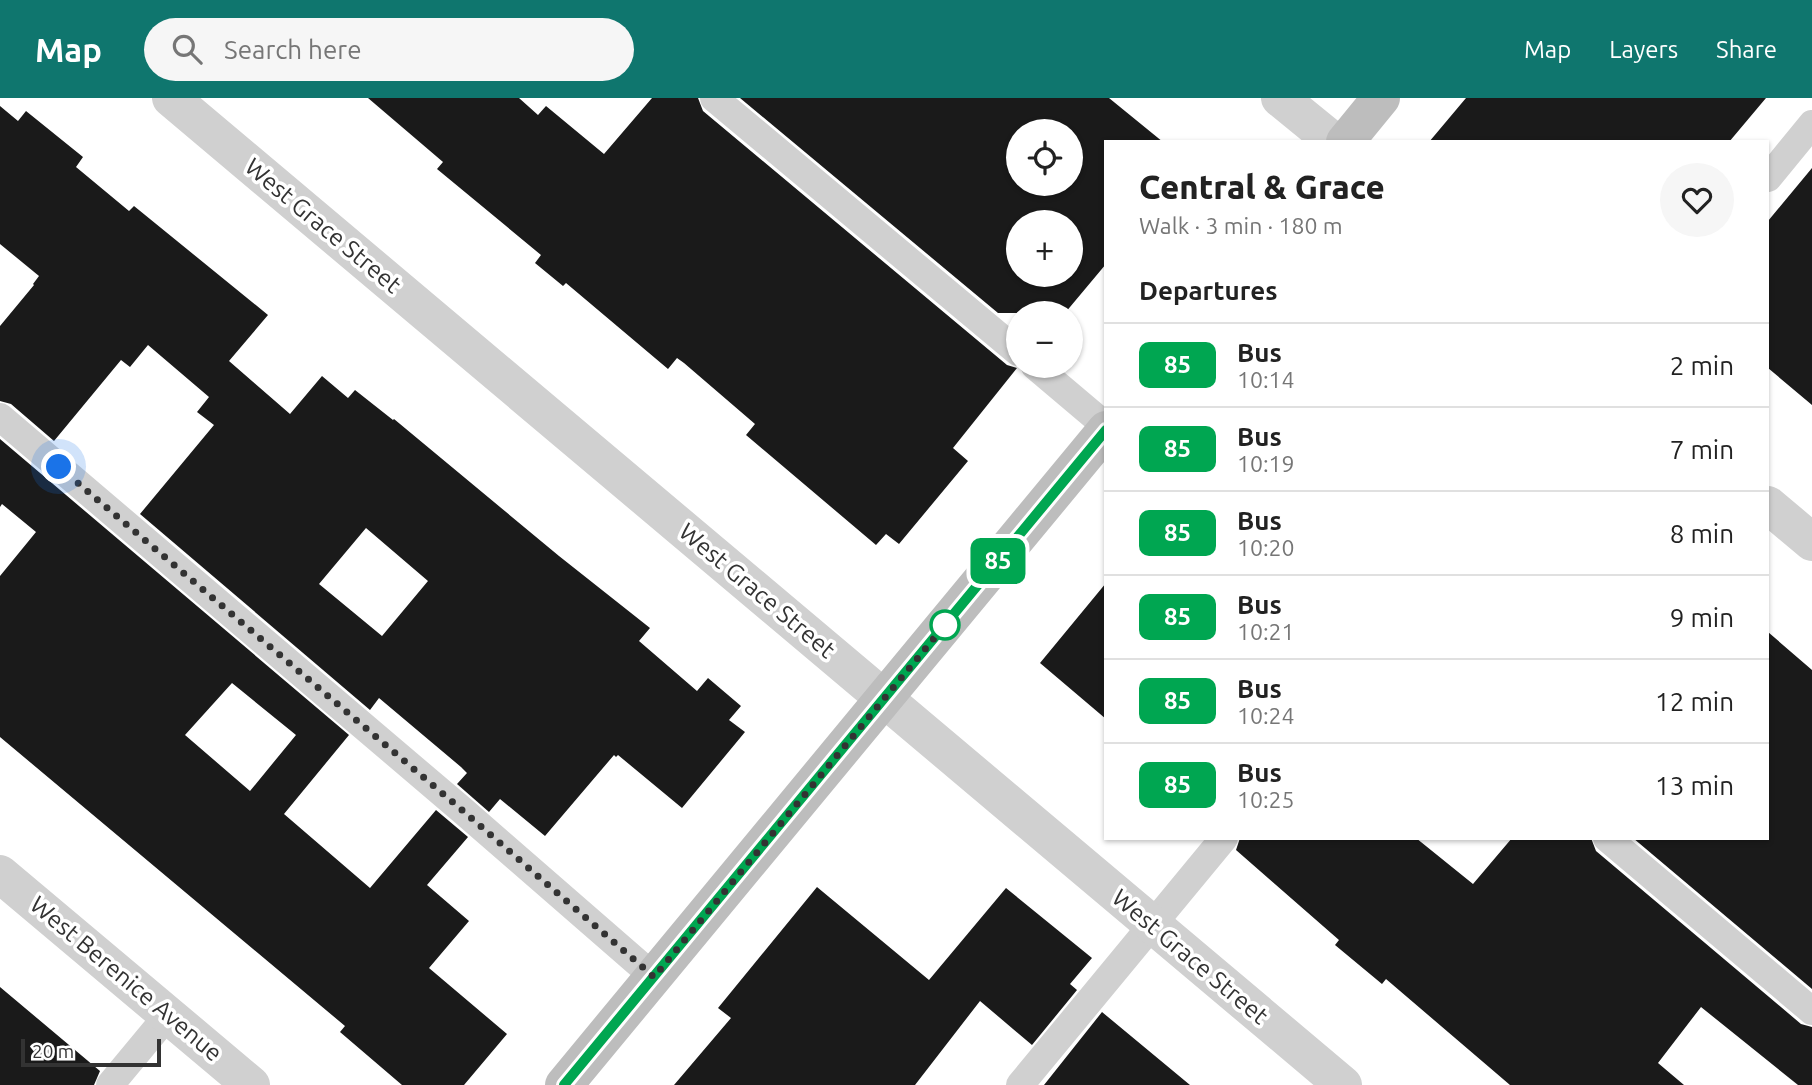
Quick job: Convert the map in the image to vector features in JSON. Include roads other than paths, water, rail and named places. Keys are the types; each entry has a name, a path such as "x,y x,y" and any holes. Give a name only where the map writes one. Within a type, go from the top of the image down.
{"main road":[{"path":"1347,140 1381,98"},
{"path":"564,1085 1104,430"}],"street":[{"name":"West Grace Street","path":"171,98 1343,1085"},
{"path":"1280,98 1332,140"},
{"path":"1769,506 1812,542"},
{"name":"West Berenice Avenue","path":"0,874 251,1085"}],"lane":[{"path":"714,98 1006,342"},
{"path":"1769,177 1812,124"},
{"path":"1049,378 1104,426"},
{"path":"0,417 654,977"},
{"path":"1020,1085 1222,840"},
{"path":"1608,840 1812,1011"},
{"path":"110,1085 168,1015"}]}
